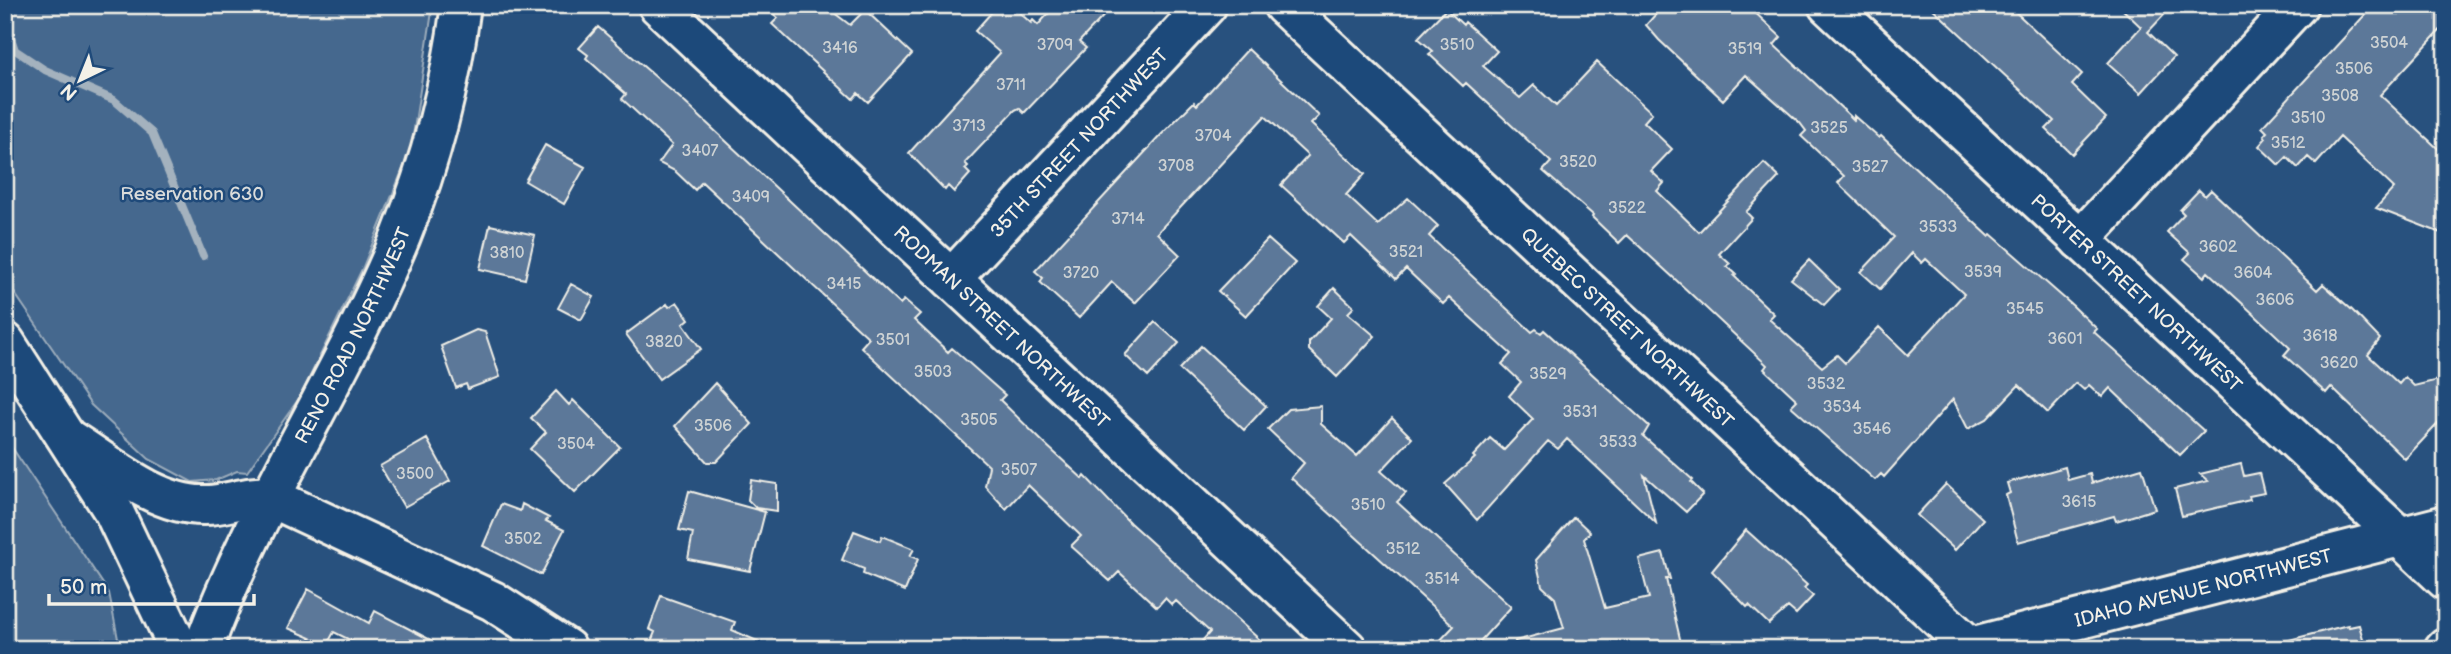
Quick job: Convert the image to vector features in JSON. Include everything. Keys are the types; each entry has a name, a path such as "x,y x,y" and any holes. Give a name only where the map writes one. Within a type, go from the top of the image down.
{"street":[{"name":"RENO ROAD NORTHWEST","path":"203,649 272,498 400,239 441,108 461,5"},
{"name":"RODMAN STREET NORTHWEST","path":"658,5 1347,649"},
{"name":"35TH STREET NORTHWEST","path":"951,279 1207,5"},
{"name":"QUEBEC STREET NORTHWEST","path":"1283,5 1968,648"},
{"name":"PORTER STREET NORTHWEST","path":"1828,5 2446,580"},
{"path":"2080,240 2298,5"},
{"path":"5,342 127,536 179,649"},
{"path":"69,440 144,486 179,503 213,505 254,496 272,498 493,601 567,649"},
{"name":"IDAHO AVENUE NORTHWEST","path":"1968,648 2446,525"}],"green space":[{"name":"Reservation 630","path":"5,5 433,5 411,149 363,267 300,397 247,472 237,471 216,480 192,482 149,459 91,405 5,279"},
{"path":"5,437 109,593 120,649 5,649"}],"building":[{"path":"764,5 824,5 850,25 865,10 912,54 868,102 858,93 853,99 772,24 778,18"},
{"path":"998,5 1011,5 1031,23 1033,20 1038,25 1056,5 1114,5 1079,42 1086,48 1024,113 1019,108 1015,110 965,163 968,166 965,169 970,174 954,192 948,186 945,190 909,153 1000,53 975,31"},
{"path":"1664,5 1747,5 1781,37 1774,45 1854,120 1854,116 1879,138 1881,136 1989,236 1991,234 2073,306 2097,329 2094,332 2204,431 2180,455 2110,388 2102,397 2089,385 2084,390 2076,383 2048,413 2019,385 1987,419 1968,429 1953,399 1884,477 1881,474 1875,480 1791,406 1797,400 1764,369 1767,365 1676,280 1627,235 1619,243 1593,215 1543,171 1551,162 1466,83 1463,86 1429,54 1433,51 1418,38 1446,9 1497,51 1483,66 1520,98 1534,85 1556,106 1597,62 1652,113 1644,122 1672,149 1651,171 1664,183 1657,191 1699,232 1764,163 1779,177 1746,212 1752,218 1719,254 1730,264 1727,266 1736,274 1734,276 1774,314 1769,319 1822,367 1837,355 1845,363 1879,327 1908,355 1964,294 1926,259 1922,263 1912,253 1880,289 1861,272 1894,237 1838,183 1844,176 1801,136 1806,131 1800,123 1746,75 1723,100 1659,40 1646,25"},
{"path":"1929,5 2008,5 2082,74 2072,85 2106,118 2072,154 2046,129 2054,121"},
{"path":"2118,5 2153,5 2164,15 2148,32 2174,57 2141,93 2108,63 2141,27"},
{"path":"2374,5 2446,5 2446,24 2380,95 2446,156 2446,235 2376,208 2394,188 2340,137 2316,164 2308,157 2298,168 2287,157 2279,165 2259,146 2266,138 2264,135 2267,132 2262,127"},
{"path":"598,27 681,99 900,304 904,300 920,314 914,320 948,352 952,348 1005,395 1000,400 1045,444 1083,479 1085,476 1130,523 1270,649 1195,649 1210,632 1176,601 1172,605 1165,598 1157,607 1119,572 1110,581 1071,546 1081,536 1028,485 1006,509 985,486 989,466 861,347 869,338 702,182 695,190 675,171 659,163 672,145 622,99 626,94 586,58 588,55 579,48"},
{"path":"1248,49 1319,116 1311,124 1365,174 1346,195 1378,225 1408,198 1438,226 1429,236 1532,332 1536,329 1541,333 1544,330 1649,426 1643,436 1693,480 1691,482 1703,494 1686,512 1644,475 1656,523 1567,439 1558,449 1548,441 1477,520 1445,484 1475,458 1473,456 1490,438 1504,450 1533,419 1509,396 1521,382 1502,364 1511,354 1449,298 1443,304 1406,269 1396,279 1351,236 1344,243 1281,185 1308,156 1265,116 1157,233 1180,255 1135,303 1112,282 1079,318 1040,282 1043,278 1035,271 1161,135 1194,102 1197,105"},
{"path":"545,145 585,167 564,204 525,181"},
{"path":"2199,190 2205,196 2211,190 2317,290 2323,284 2352,310 2380,339 2368,355 2399,384 2405,377 2414,386 2446,378 2446,415 2405,459 2331,387 2326,393 2284,355 2290,348 2208,272 2204,277 2184,259 2190,253 2167,232 2184,214 2180,210"},
{"path":"490,225 535,235 525,279 480,269"},
{"path":"1268,239 1295,263 1246,316 1218,291"},
{"path":"1809,260 1839,289 1824,305 1791,279"},
{"path":"571,284 594,297 581,320 558,308"},
{"path":"1334,288 1354,307 1348,313 1375,336 1337,377 1309,350 1309,342 1331,318 1318,306"},
{"path":"677,302 689,319 683,324 701,349 659,379 626,334 667,304 669,307"},
{"path":"1155,322 1179,343 1148,377 1125,355"},
{"path":"476,330 485,332 500,377 468,389 466,384 456,388 441,346"},
{"path":"1201,346 1266,406 1244,430 1179,369"},
{"path":"715,383 752,424 716,462 707,462 675,426"},
{"path":"556,391 569,405 573,400 620,447 575,492 530,449 546,432 531,418"},
{"path":"1321,406 1321,424 1357,456 1392,418 1412,438 1381,471 1406,493 1397,502 1511,607 1473,649 1432,649 1454,626 1291,478 1304,463 1268,429 1288,409"},
{"path":"427,439 450,481 404,507 380,466"},
{"path":"2241,464 2244,476 2259,473 2264,493 2249,496 2250,500 2182,516 2175,489 2208,481 2200,474"},
{"path":"2065,467 2068,480 2090,474 2092,483 2142,468 2155,509 2116,521 2114,516 2018,542 2006,495 2010,493 2007,483"},
{"path":"751,480 777,484 777,511 756,508 748,500"},
{"path":"1946,484 1983,519 1955,550 1917,515"},
{"path":"689,491 765,512 750,571 688,559 693,533 679,530"},
{"path":"501,504 520,511 522,504 549,518 546,521 564,530 541,575 483,546"},
{"path":"1574,517 1590,532 1584,539 1605,608 1649,598 1639,559 1663,553 1670,579 1666,579 1681,643 1657,649 1516,649 1515,641 1564,628 1555,598 1542,586 1536,560"},
{"path":"1746,530 1807,585 1804,588 1813,596 1796,614 1788,607 1769,624 1749,605 1747,607 1712,571"},
{"path":"854,531 880,541 882,536 914,549 910,556 918,559 905,591 863,574 864,569 842,560"},
{"path":"308,589 369,623 375,611 448,649 368,649 334,632 327,645 288,628"},
{"path":"661,596 735,622 732,630 775,649 648,649 655,632 649,629"},
{"path":"2348,625 2359,625 2366,649 2286,649 2285,641"}],"waterway":[{"path":"5,20 15,50 45,70 114,100 152,133 203,256"}]}
